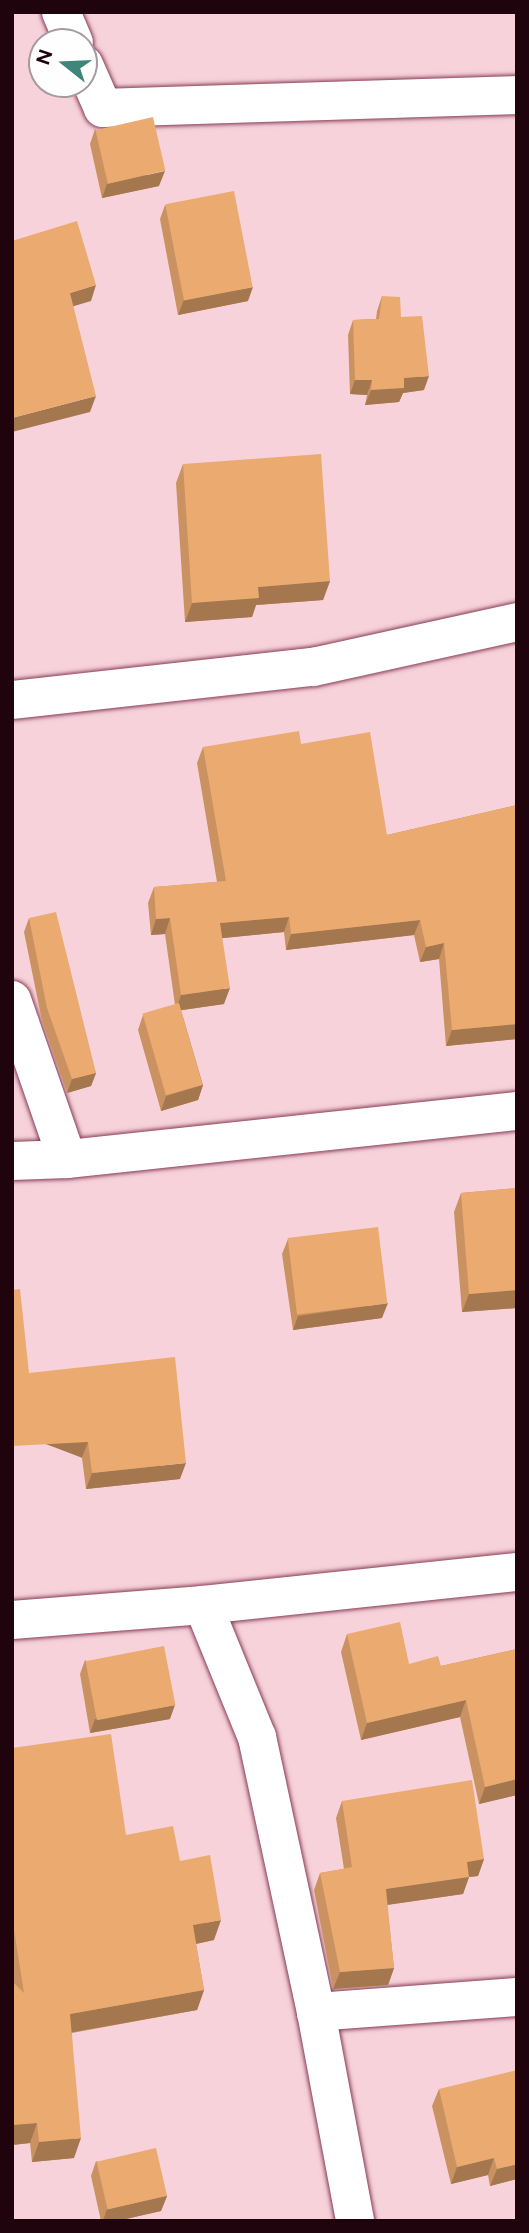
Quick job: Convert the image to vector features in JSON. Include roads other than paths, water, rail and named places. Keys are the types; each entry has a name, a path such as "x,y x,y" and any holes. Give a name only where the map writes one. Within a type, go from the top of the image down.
{"street":[{"path":"98,97 103,108 517,95"},
{"path":"12,700 313,667 517,622"},
{"path":"12,1000 67,1159"},
{"path":"12,1161 67,1159 517,1111"},
{"path":"12,1620 203,1605 517,1573"},
{"path":"203,1605 257,1737 316,2012 355,2221"},
{"path":"316,2012 517,1997"}]}
